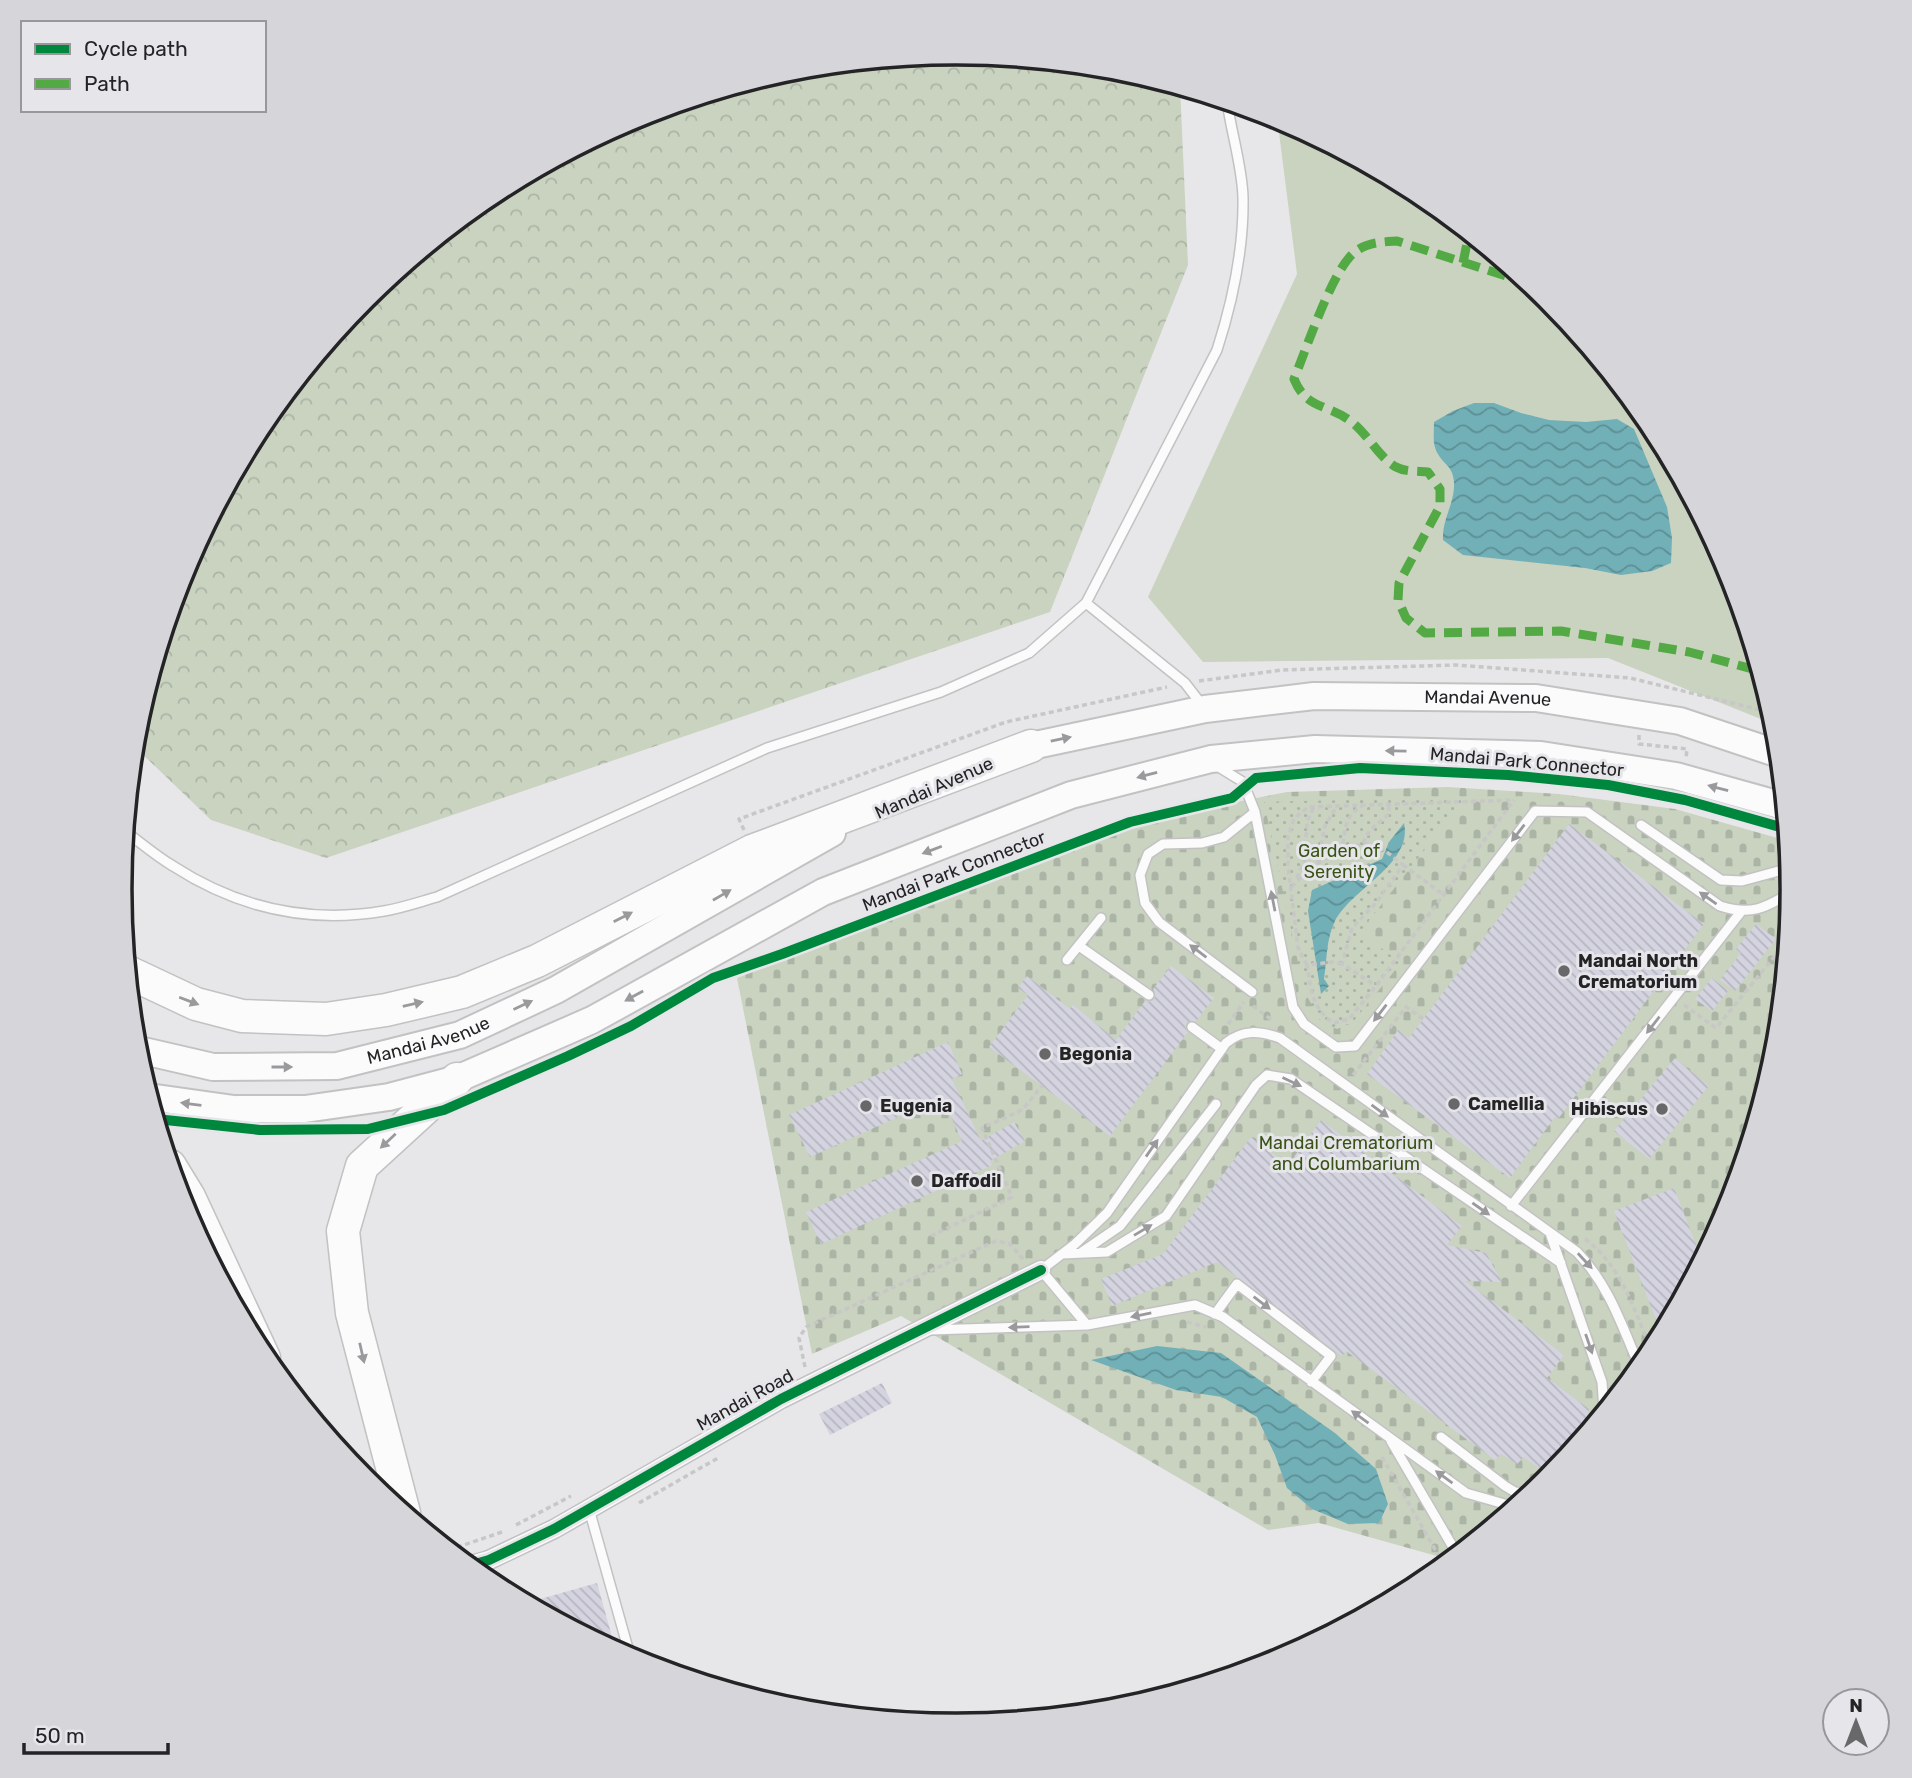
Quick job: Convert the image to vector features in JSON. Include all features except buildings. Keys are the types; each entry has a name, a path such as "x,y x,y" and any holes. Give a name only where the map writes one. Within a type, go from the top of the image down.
{"highway":[{"path":"137,976 196,1004 242,1016 326,1019 386,1010 462,992 537,961 752,851 1031,746"},
{"path":"400,1497 352,1313 343,1231 362,1166 457,1079"}],"main road":[{"name":"Mandai Avenue","path":"148,1052 213,1067 337,1066 460,1034 556,990 823,837 1031,746 1205,709 1314,696 1536,698 1680,721 1768,750"},
{"path":"159,1098 234,1109 305,1109 389,1097 457,1079 592,1020 823,892 1071,795 1211,758 1315,749 1541,755 1676,776 1775,804"}],"street":[{"name":"Mandai Road","path":"481,1562 554,1529 781,1399 918,1330 1034,1267"}],"lane":[{"path":"134,838 173,867 227,896 293,914 338,916 386,911 437,897 766,748 941,692 1029,653 1086,603 1217,350 1228,317 1241,257 1243,195 1229,111"},
{"path":"1086,603 1185,683 1205,709"},
{"path":"1196,763 1221,766 1246,785 1255,812 1293,1007 1304,1024 1336,1047 1354,1046 1535,811 1587,812 1720,906 1740,913 1765,907 1780,899"},
{"path":"1252,992 1159,922 1145,904 1140,875 1148,854 1163,844 1202,843 1224,837 1255,812"},
{"path":"1641,825 1721,880 1742,881 1779,872"},
{"path":"1511,1206 1740,913"},
{"path":"1067,960 1101,918"},
{"path":"1079,946 1149,995"},
{"path":"1192,1027 1222,1049"},
{"path":"1087,1325 1034,1267 1061,1254 1107,1213 1222,1049 1236,1034 1257,1032 1280,1038 1577,1252 1592,1268 1610,1295 1635,1356"},
{"path":"1061,1254 1107,1252 1166,1216 1256,1085 1267,1075 1291,1079 1561,1263"},
{"path":"1081,1253 1120,1226 1216,1104"},
{"path":"1550,1233 1602,1382 1603,1399"},
{"path":"1215,1314 1237,1284 1331,1356 1311,1382"},
{"path":"918,1330 1087,1325 1195,1305 1223,1317 1466,1493 1504,1504"},
{"path":"1441,1437 1517,1492"},
{"path":"1389,1438 1452,1547"},
{"path":"589,1509 627,1644"}],"path":[{"path":"1514,800 1376,986 1349,1019 1334,1023 1322,1016 1313,999 1307,965 1298,948 1288,865 1288,837 1294,819 1308,807 1365,804 1514,800"},
{"path":"1363,843 1370,830 1389,814 1389,803"},
{"path":"1342,852 1345,824 1352,812 1365,804"},
{"path":"1297,880 1320,861 1325,826 1337,806"},
{"path":"1291,889 1305,859 1307,822 1314,807"},
{"path":"1314,867 1363,843 1376,845 1444,895"},
{"path":"1342,964 1352,929 1376,904 1403,865"},
{"path":"1681,1003 1716,1028 1777,953"},
{"path":"1307,965 1332,962 1342,964 1423,1019"},
{"path":"1352,1077 1406,1007"},
{"path":"931,1236 1012,1198 982,1128 1022,1110 1042,1086"},
{"path":"806,1373 799,1338 806,1327 996,1241 1010,1244 1034,1267"},
{"path":"1177,1324 1191,1322 1216,1330"},
{"path":"636,1505 729,1452"},
{"path":"1382,1457 1439,1556"},
{"path":"513,1526 572,1496"},
{"path":"459,1547 502,1532"}],"green space":[{"path":"902,67 1010,67 1117,81 1180,96 1188,265 1050,612 326,858 211,820 143,755 160,676 175,624 194,574 242,477 302,387 373,306 454,235 544,175 641,127 691,108 795,81"},
{"path":"1279,131 1368,175 1458,235 1539,306 1610,387 1670,477 1718,574 1737,624 1762,719 1608,658 1203,662 1148,597 1297,274"},
{"name":"Mandai Crematorium and Columbarium","path":"1448,787 1559,794 1675,809 1778,838 1778,943 1764,1050 1737,1154 1695,1254 1641,1347 1610,1391 1576,1432 1539,1472 1499,1509 1439,1557 1319,1523 1268,1530 901,1316 812,1354 737,978 930,901 1159,817 1287,792"},
{"name":"Garden of Serenity","path":"1466,797 1360,932 1401,963 1352,1023 1337,1029 1322,1023 1304,991 1264,802"}],"water":[{"path":"1474,403 1494,403 1549,420 1586,422 1617,419 1634,429 1667,507 1672,538 1671,563 1652,571 1621,575 1585,568 1463,555 1443,540 1454,482 1450,469 1435,447 1434,422"},
{"path":"1404,823 1404,838 1391,863 1343,909 1335,921 1328,942 1324,979 1329,986 1321,994 1308,911 1312,890 1382,859 1389,842"},
{"path":"1157,1346 1221,1353 1335,1433 1376,1469 1388,1504 1379,1523 1348,1524 1312,1509 1287,1488 1257,1417 1222,1397 1176,1390 1091,1360"}],"marked path":[{"path":"1507,276 1397,241 1365,246 1355,252 1338,275 1294,379 1305,396 1355,425 1389,462 1403,470 1428,472 1440,489 1440,506 1399,583 1398,600 1406,618 1425,633 1561,631 1689,652 1750,668"},
{"path":"1463,263 1467,243"}],"cycle path":[{"name":"Mandai Park Connector","path":"165,1120 260,1130 368,1129 444,1110 631,1026 713,978 1130,822 1232,798 1256,778 1360,768 1508,775 1608,785 1685,800 1777,826"},
{"path":"481,1562 554,1529 781,1399 1041,1270"}],"place":[{"name":"Mandai North Crematorium","path":"1564,971"},
{"name":"Begonia","path":"1045,1054"},
{"name":"Camellia","path":"1454,1104"},
{"name":"Eugenia","path":"866,1106"},
{"name":"Hibiscus","path":"1662,1109"},
{"name":"Daffodil","path":"917,1181"}]}
